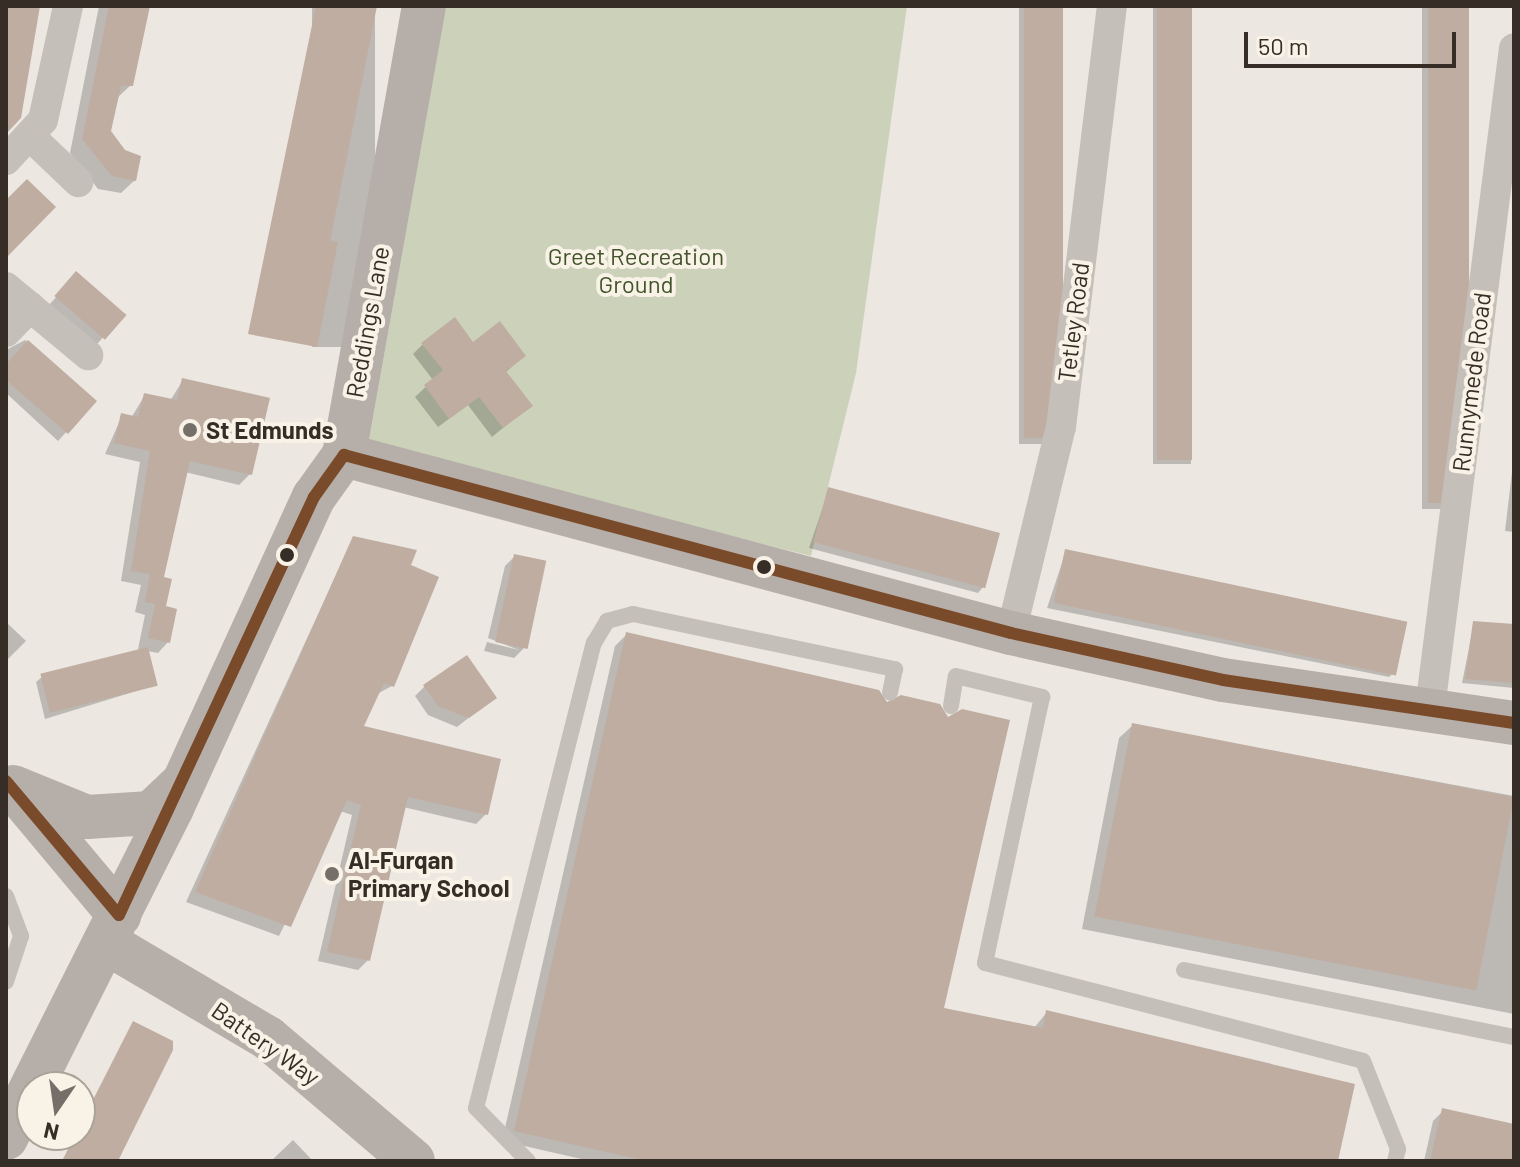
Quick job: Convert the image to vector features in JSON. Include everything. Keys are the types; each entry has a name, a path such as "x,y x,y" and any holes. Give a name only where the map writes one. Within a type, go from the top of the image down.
{"street":[{"path":"6,160 32,138 43,120 68,6"},
{"name":"Reddings Lane","path":"6,1138 183,783 314,497 344,455 424,6"},
{"name":"Tetley Road","path":"1011,633 1061,427 1112,6"},
{"name":"Runnymede Road","path":"1429,716 1514,48"},
{"path":"32,138 78,182"},
{"path":"6,287 88,355"},
{"path":"6,332 30,307"},
{"path":"344,455 1011,633 1429,716 1514,723"},
{"path":"9,784 87,817 151,813 183,783"},
{"name":"Battery Way","path":"9,784 112,928 268,1038 413,1161"}],"lane":[{"path":"528,1161 476,1108 594,643 607,621 633,614 895,669 890,692"},
{"path":"951,706 956,676 1042,697 985,963 1363,1061 1398,1149 1395,1161"},
{"path":"6,896 21,936 6,982"},
{"path":"1184,970 1514,1037"}],"green space":[{"name":"Greet Recreation Ground","path":"446,6 907,6 856,373 811,556 368,446"}],"building":[{"path":"6,6 40,6 21,118 6,134"},
{"path":"109,6 150,6 133,86 121,86 111,131 125,150 141,156 136,181 112,176 82,139"},
{"path":"316,6 377,6 330,241 338,242 317,347 248,334"},
{"path":"1024,6 1063,6 1063,438 1024,438"},
{"path":"1157,6 1192,6 1192,460 1157,460"},
{"path":"1428,6 1469,6 1469,503 1428,503"},
{"path":"27,179 56,207 6,258 6,200"},
{"path":"76,271 127,315 105,340 54,296"},
{"path":"455,317 473,342 500,321 526,356 506,371 533,406 503,428 479,397 449,419 424,385 443,370 421,343"},
{"path":"28,340 97,401 68,434 6,380 6,364"},
{"name":"St Edmunds","path":"182,378 270,398 252,475 190,461 164,577 172,579 166,606 177,609 170,643 148,638 155,604 145,602 150,574 131,571 150,451 114,443 121,413 138,417 144,393 177,400"},
{"path":"828,487 1000,533 985,588 813,542"},
{"path":"353,536 417,550 411,565 439,577 394,687 384,683 364,726 501,759 488,815 408,797 370,961 327,952 361,805 347,800 291,927 195,892"},
{"path":"1065,549 1407,622 1396,676 1054,603"},
{"path":"514,554 546,561 528,649 495,642"},
{"path":"1473,621 1514,624 1514,683 1465,679"},
{"path":"626,632 879,690 887,702 901,695 940,704 948,717 962,709 1010,720 944,1008 1043,1028 1046,1010 1355,1084 1338,1161 646,1161 514,1131"},
{"path":"148,647 158,686 50,713 40,674"},
{"path":"467,655 497,698 469,718 438,706 423,685"},
{"path":"1132,723 1514,797 1476,991 1094,916"},
{"path":"133,1021 173,1041 173,1050 118,1161 62,1161 67,1151 96,1151 96,1094"},
{"path":"1442,1108 1514,1124 1514,1161 1430,1161"}],"transit line":[{"path":"6,781 119,915 314,497 344,455 1011,633 1223,680 1514,723"}],"place":[{"name":"St Edmunds","path":"190,430"},
{"name":"Al-Furqan Primary School","path":"332,874"}]}
